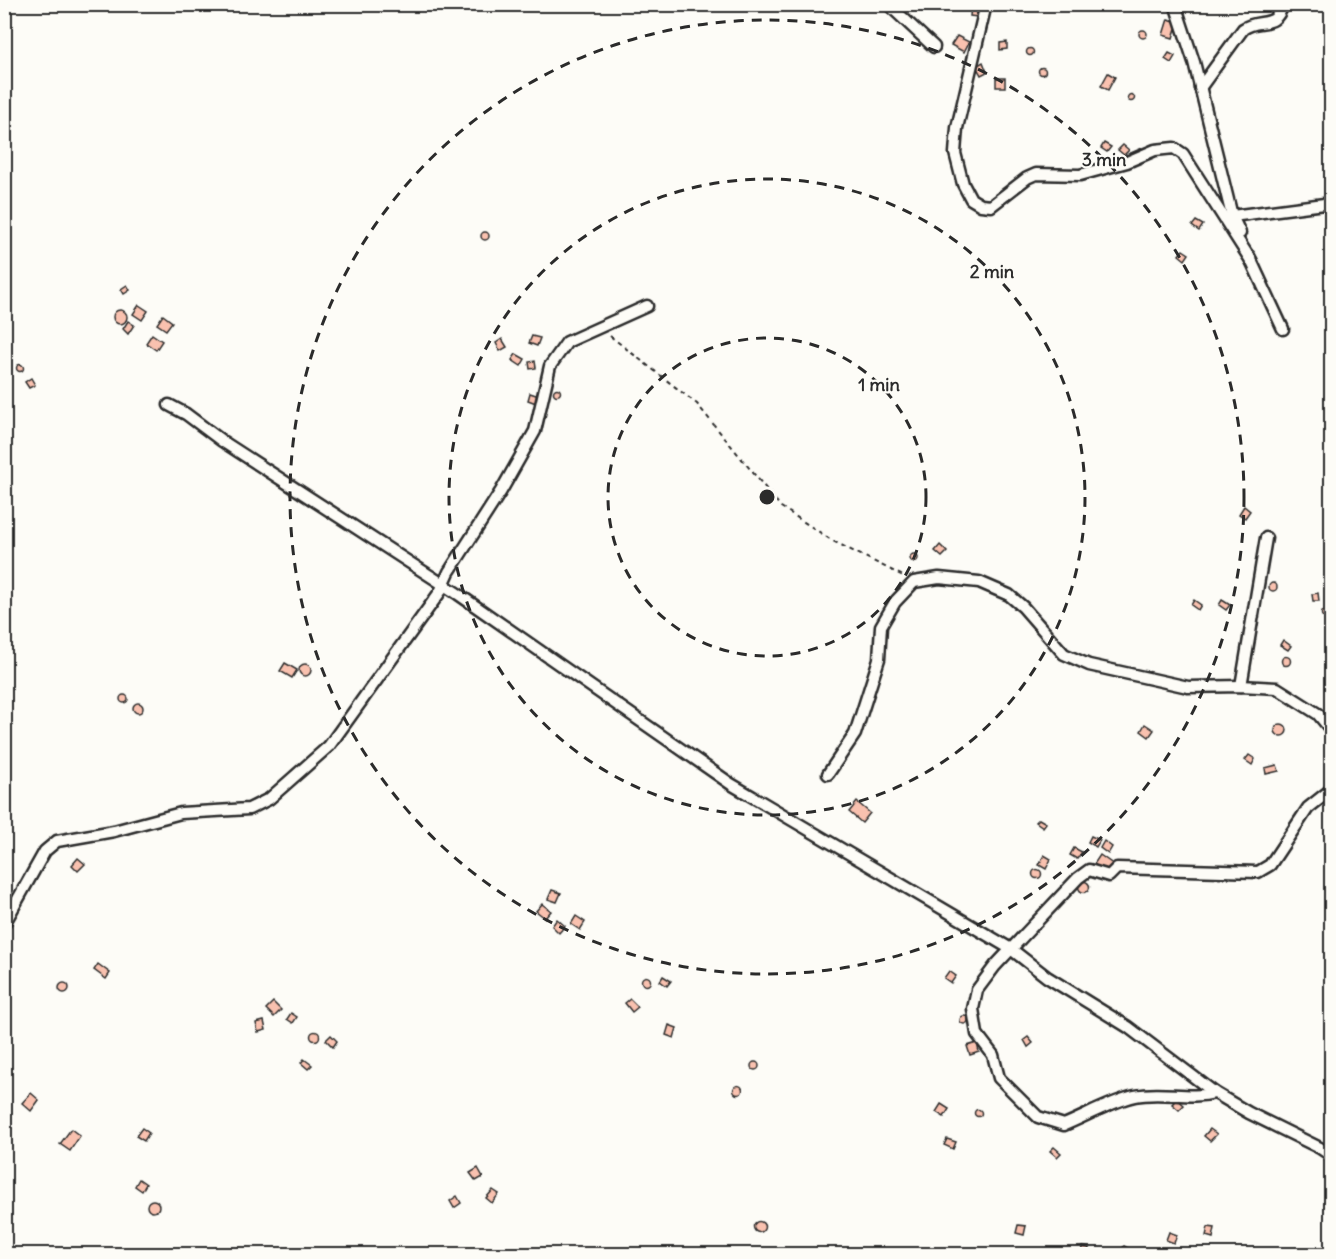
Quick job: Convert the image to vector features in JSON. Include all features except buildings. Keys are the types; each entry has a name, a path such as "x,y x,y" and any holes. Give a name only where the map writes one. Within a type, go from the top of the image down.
{"street":[{"path":"888,4 934,47"},
{"path":"986,4 957,128 955,153 963,184 971,199 981,205 991,206 1027,178 1036,174 1080,175 1127,162 1155,150 1174,148 1183,154 1252,262"},
{"path":"1175,4 1200,88 1232,216 1283,329"},
{"path":"1200,88 1243,29 1248,25 1272,21 1278,17 1283,4"},
{"path":"1232,216 1332,203"},
{"path":"4,924 45,851 57,841 114,831 181,813 249,809 269,799 329,746 440,592 535,431 550,366 567,342 598,326 647,306"},
{"path":"169,405 443,584 731,784 1011,949 1047,977 1128,1027 1215,1093 1332,1156"},
{"path":"1241,686 1266,538"},
{"path":"828,774 855,734 879,659 880,626 895,602 914,582 939,578 979,582 1009,595 1023,607 1064,654 1089,665 1188,687 1276,688 1318,714 1332,730"},
{"path":"1215,1093 1201,1097 1165,1094 1134,1096 1064,1125 1038,1117 999,1078 993,1055 977,1034 973,1010 977,990 995,966 1078,878 1089,870 1109,876 1117,868 1258,872 1270,865 1308,808 1332,789"}],"path":[{"path":"598,326 697,404 781,507 833,540 914,582"}]}
